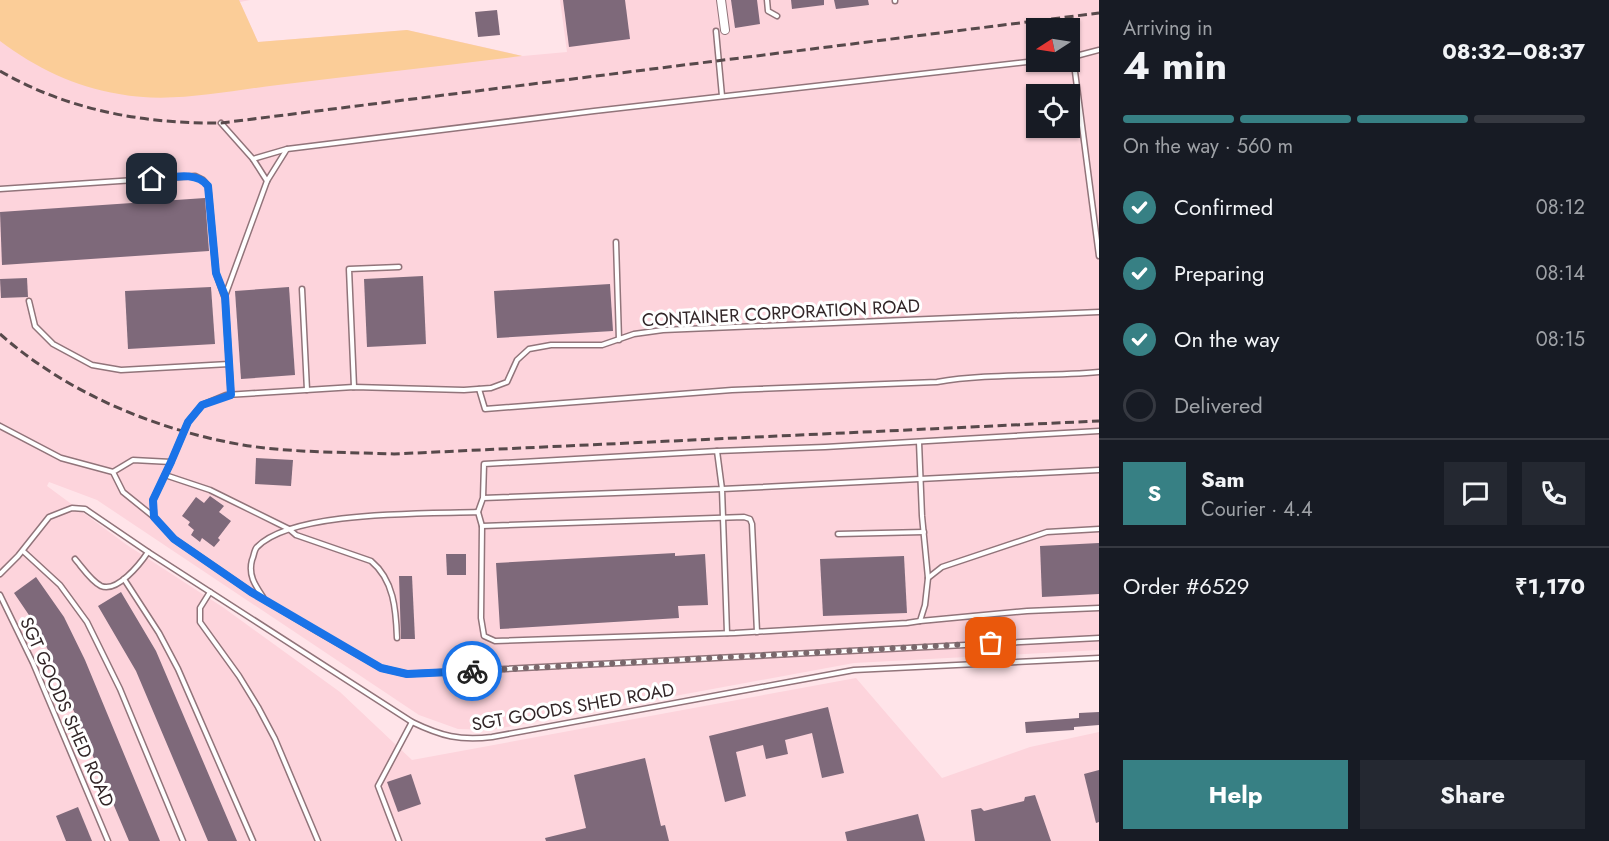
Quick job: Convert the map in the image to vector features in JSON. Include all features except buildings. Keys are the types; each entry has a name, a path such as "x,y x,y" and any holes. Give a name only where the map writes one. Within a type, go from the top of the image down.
{"street":[{"path":"721,0 725,30"}],"lane":[{"path":"767,0 768,11 777,16"},
{"path":"716,31 722,96"},
{"path":"1080,55 1099,50"},
{"path":"253,159 287,149 722,96 1026,62"},
{"path":"1073,72 1099,256"},
{"path":"221,123 253,159 267,181"},
{"path":"225,296 267,181 287,149"},
{"path":"0,189 195,176 203,180 208,186 216,273 225,296 231,395"},
{"path":"615,242 619,340"},
{"path":"354,387 349,269 399,267"},
{"path":"302,290 307,390"},
{"path":"29,301 35,326 53,344 92,365 121,370 229,364"},
{"name":"CONTAINER CORPORATION ROAD","path":"154,517 153,500 188,422 202,405 231,395 354,387 491,388 507,382 517,360 529,349 551,345 602,345 634,334 663,330 1099,312"},
{"path":"479,389 485,409 732,390 937,382 956,379 1058,376 1099,372"},
{"path":"0,426 61,458 113,472 133,460 171,462"},
{"path":"1099,432 484,464 483,498 478,512 482,526 481,618 484,636 495,641 757,632 920,621 1027,610 1099,608"},
{"path":"919,442 928,579 925,605 920,621"},
{"path":"717,451 724,518 727,633"},
{"path":"483,498 722,489 1099,470"},
{"path":"113,472 123,492 154,517 174,539 266,600 381,668 407,674 1099,638"},
{"path":"165,475 210,490 290,529 296,535 370,561 380,568 396,604 397,638"},
{"name":"SGT GOODS SHED ROAD","path":"0,574 23,551 49,517 76,507 90,512 148,552 412,722 448,737 481,738 855,670 1099,658"},
{"path":"266,600 253,583 250,568 256,548 272,536 290,529 358,517 478,512"},
{"path":"482,526 744,517 750,519 757,632"},
{"path":"928,579 942,567 1047,532 1099,529"},
{"path":"838,534 924,532"},
{"path":"23,551 65,591 92,632 120,689 183,841"},
{"path":"75,559 100,586 114,585 134,570 148,552"},
{"path":"124,579 159,633 178,669 253,841"},
{"path":"210,592 200,608 200,622 258,707 275,739 318,841"},
{"name":"SGT GOODS SHED ROAD","path":"0,595 33,663 108,841"},
{"path":"399,841 378,786 412,722"}],"shaded area":[{"path":"0,0 250,0 240,2 258,42 407,30 523,56 567,52 560,0 1099,0 1099,650 854,663 491,730 458,729 419,715 97,500 49,482 47,486 127,545 224,608 340,692 412,760 856,678 942,778 1030,747 1099,732 1099,841 0,841"},
{"path":"0,0 239,0 258,42 407,30 522,56 199,96 139,97 87,87 56,75 14,51 0,41"}],"railway":[{"path":"0,71 52,96 107,112 163,121 221,123 1099,13"},
{"path":"0,334 54,374 114,406 178,430 243,445 281,450 394,454 1099,421"}],"way so far":[{"path":"472,671 991,643"}],"route":[{"path":"152,179 195,176 208,186 216,273 225,296 231,395 202,405 188,422 153,500 154,517 174,539 251,592 381,668 407,674 472,671"}]}
